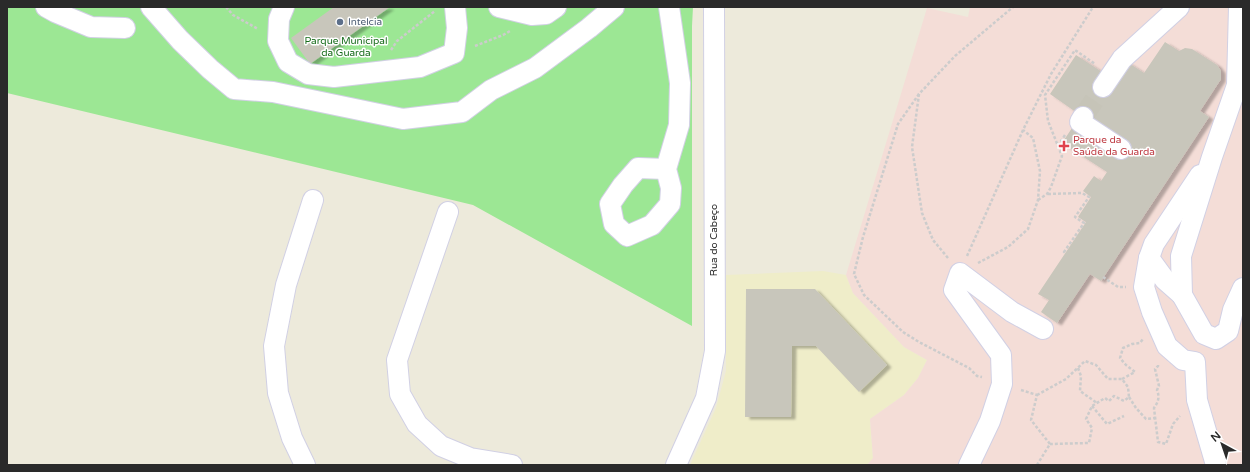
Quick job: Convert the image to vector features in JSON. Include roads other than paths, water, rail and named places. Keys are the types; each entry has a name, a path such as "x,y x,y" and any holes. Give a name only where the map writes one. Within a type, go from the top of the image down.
{"street":[{"path":"46,7 91,27 126,28"},
{"path":"151,7 180,40 210,69 234,89 273,92 403,118 462,112 491,90 535,68 589,28 614,7"},
{"path":"284,7 279,19 278,41 288,62 308,74 334,77 420,67 454,53 457,28 455,7"},
{"path":"499,7 532,15 546,14 556,7"},
{"path":"666,169 679,125 680,83 669,7"},
{"name":"Rua do Cabeço","path":"676,465 706,398 714,351 714,7"},
{"path":"1103,87 1122,59 1179,7"},
{"path":"1182,294 1181,256 1212,157 1237,85 1239,7"},
{"path":"1083,117 1080,122 1121,149"},
{"path":"1212,157 1154,244 1149,258 1144,287 1152,312 1167,346 1183,360 1195,362 1196,400 1216,465"},
{"path":"305,465 292,438 278,393 274,346 286,286 312,200"},
{"path":"448,212 397,360 400,394 418,424 441,446 470,458 512,465"},
{"path":"1149,258 1165,280 1182,294 1204,334 1216,339 1228,331 1233,310 1243,288"},
{"path":"969,465 990,421 1002,384 1001,355 954,290 960,273 1012,312 1043,329"}],"tunnel":[{"path":"1083,117 1103,87"}],"place":[{"name":"Intelcia","path":"340,22"},
{"name":"Parque da Saúde da Guarda","path":"1064,146"}],"park label":[{"name":"Parque Municipal da Guarda","path":"346,46"}]}
